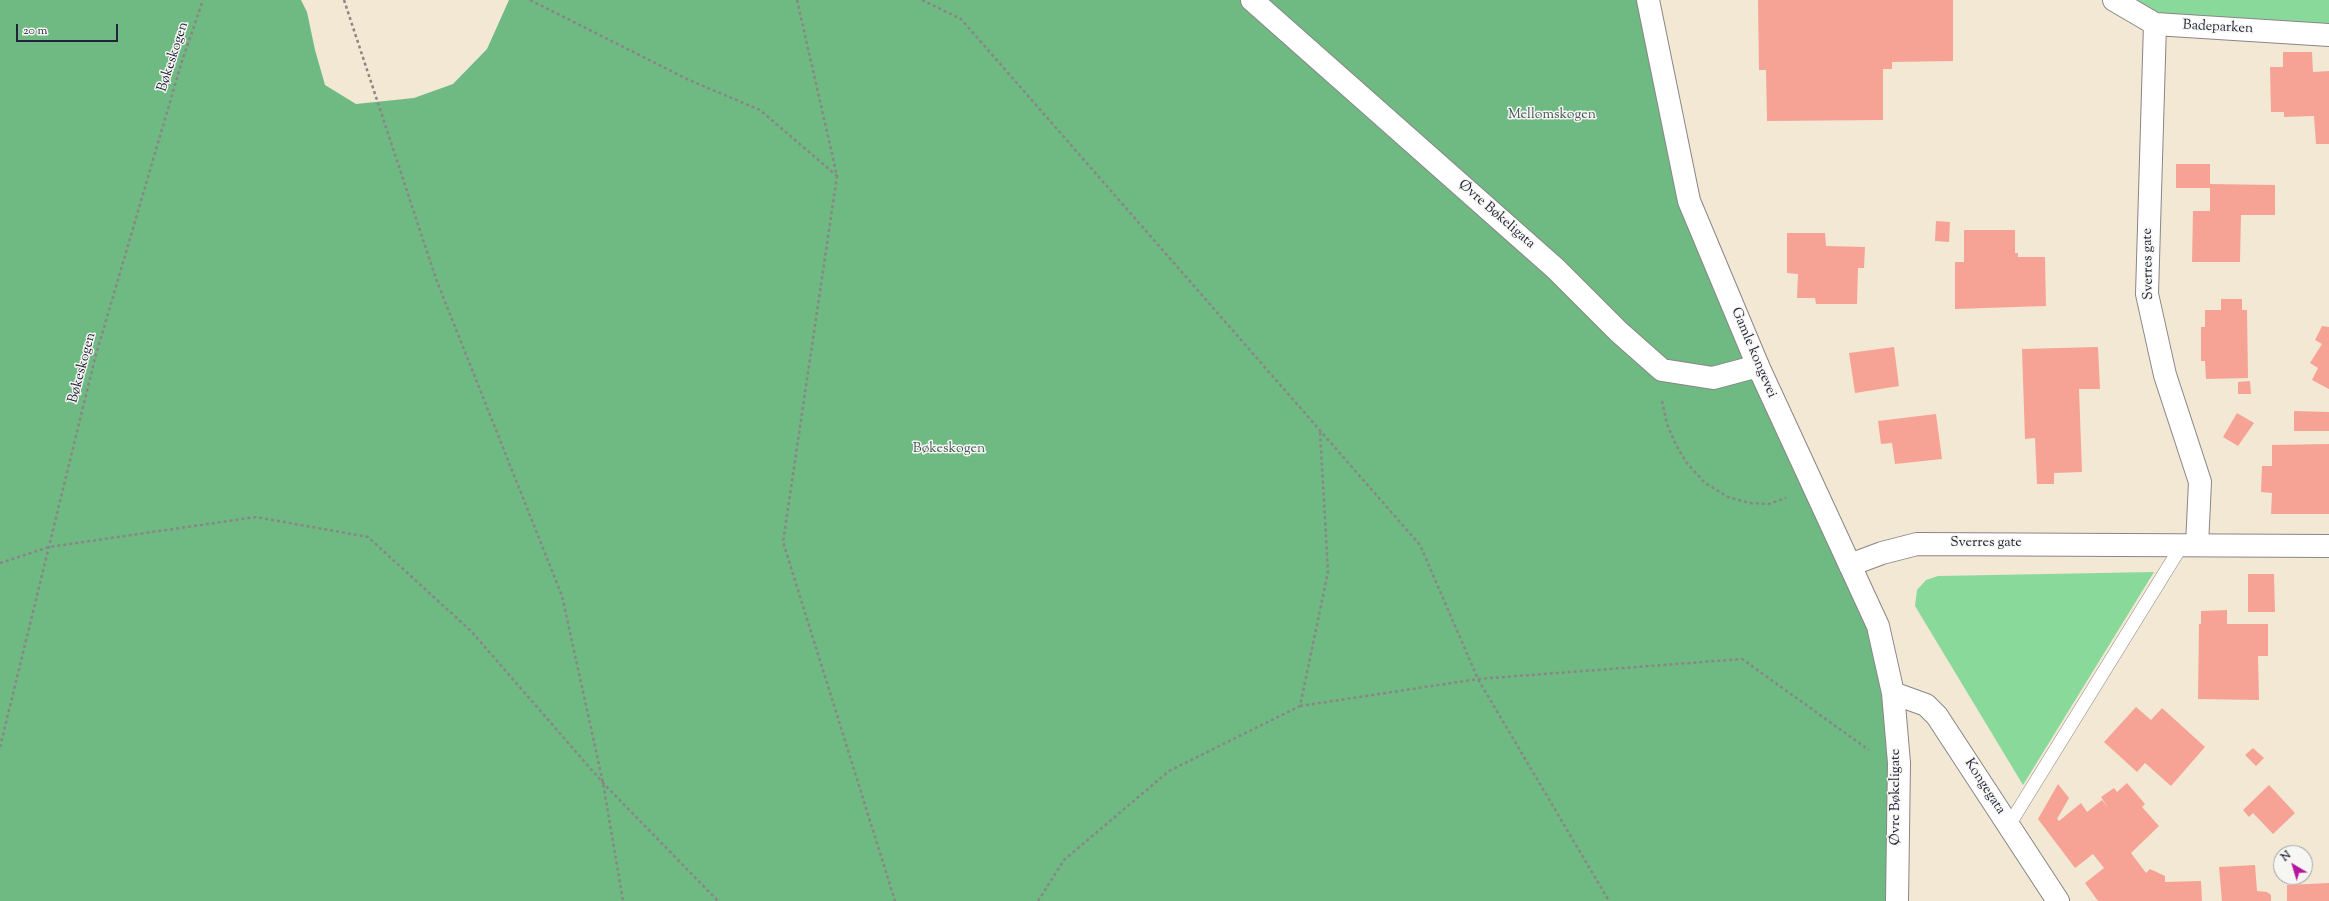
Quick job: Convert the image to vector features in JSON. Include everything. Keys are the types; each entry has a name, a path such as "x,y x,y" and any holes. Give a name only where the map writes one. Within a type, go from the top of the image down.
{"street":[{"name":"Øvre Bøkeligata","path":"1252,0 1556,269 1619,332 1662,370 1713,378 1758,366"},
{"name":"Gamle kongevei","path":"1648,0 1689,201 1758,366 1878,626 1893,693"},
{"name":"Badeparken","path":"2114,0 2155,24 2329,35"},
{"name":"Sverres gate","path":"2155,24 2147,294 2165,375 2200,482 2190,545"},
{"name":"Sverres gate","path":"1850,565 1882,553 1917,544 2329,546"},
{"name":"Kongegata","path":"1893,693 1926,705 1937,716 2058,901"},
{"name":"Øvre Bøkeligate","path":"1893,693 1899,763 1897,901"}],"lane":[{"path":"2008,825 2190,545"}],"path":[{"name":"Bøkeskogen","path":"0,747 95,358 182,61 203,0"},
{"path":"344,0 436,279 562,596 603,783 623,901"},
{"path":"530,0 688,80 760,110 837,176"},
{"path":"797,0 837,176 783,542 895,901"},
{"path":"922,0 961,19 1420,545 1478,679 1609,901"},
{"path":"1662,401 1667,424 1676,445 1686,462 1705,483 1728,496 1749,503 1769,504 1790,496"},
{"path":"1300,706 1328,572 1320,431"},
{"path":"0,563 49,546 256,517 368,537 471,631 603,783 718,901"},
{"path":"1038,901 1064,860 1169,771 1300,706 1478,679 1742,659 1872,753"}],"green space":[{"name":"Bøkeskogen","path":"0,0 301,0 307,12 315,50 325,85 356,104 414,98 453,84 487,49 509,0 1648,0 1689,201 1822,508 1893,693 1897,901 0,901"},
{"path":"2115,0 2329,0 2329,28 2172,16 2121,4"},
{"path":"2154,572 2023,785 1915,606 1917,590 1926,580 1938,576"}],"building":[{"path":"1758,0 1953,0 1953,61 1892,62 1892,69 1883,69 1883,120 1767,121 1766,70 1759,70"},
{"path":"2283,52 2312,52 2313,72 2329,71 2329,144 2316,144 2314,116 2284,117 2284,112 2271,112 2270,67 2283,67"},
{"path":"2176,164 2210,164 2210,184 2275,185 2275,215 2241,215 2240,262 2192,262 2193,211 2210,211 2210,188 2176,188"},
{"path":"1936,221 1950,222 1949,242 1935,241"},
{"path":"1964,230 2015,230 2015,253 2018,253 2018,257 2045,257 2046,306 1955,309 1955,262 1964,262"},
{"path":"1787,233 1825,233 1826,246 1865,247 1864,268 1858,268 1857,304 1816,304 1815,298 1797,298 1798,274 1787,273"},
{"path":"2221,299 2242,299 2242,310 2247,310 2248,378 2206,379 2205,361 2201,361 2201,327 2205,327 2205,310 2221,310"},
{"path":"2322,326 2329,327 2329,389 2312,380 2318,368 2310,363 2322,344 2315,340"},
{"path":"1894,347 1899,386 1855,393 1849,353"},
{"path":"2098,347 2100,389 2079,389 2082,472 2054,473 2054,484 2037,484 2035,438 2025,439 2022,349"},
{"path":"2250,381 2251,394 2238,394 2238,382"},
{"path":"2294,411 2329,412 2329,431 2294,431"},
{"path":"2237,413 2254,423 2238,446 2223,437"},
{"path":"1936,414 1942,459 1895,464 1892,443 1881,444 1878,421"},
{"path":"2329,444 2329,514 2271,514 2272,493 2261,492 2262,466 2272,466 2272,445"},
{"path":"2248,574 2274,574 2275,612 2248,612"},
{"path":"2227,610 2227,624 2268,624 2268,656 2258,656 2259,700 2198,699 2199,624 2201,624 2201,611"},
{"path":"2136,707 2151,720 2162,708 2205,747 2171,786 2145,763 2137,772 2104,742"},
{"path":"2253,748 2264,758 2256,766 2245,755"},
{"path":"2127,783 2145,804 2142,807 2159,826 2131,853 2146,873 2150,869 2165,876 2165,882 2201,881 2202,901 2098,901 2085,883 2104,868 2093,854 2075,868 2038,819 2058,784 2069,798 2057,819 2059,821 2081,803 2087,812 2102,800 2108,808 2101,797 2114,788 2117,792"},
{"path":"2269,785 2295,813 2273,834 2253,813 2249,817 2243,810"},
{"path":"2255,865 2257,891 2267,892 2271,895 2271,901 2222,901 2219,867"},
{"path":"2329,883 2329,901 2287,901 2287,885 2313,885 2313,884"}],"park label":[{"name":"Mellomskogen","path":"1552,116"}]}
